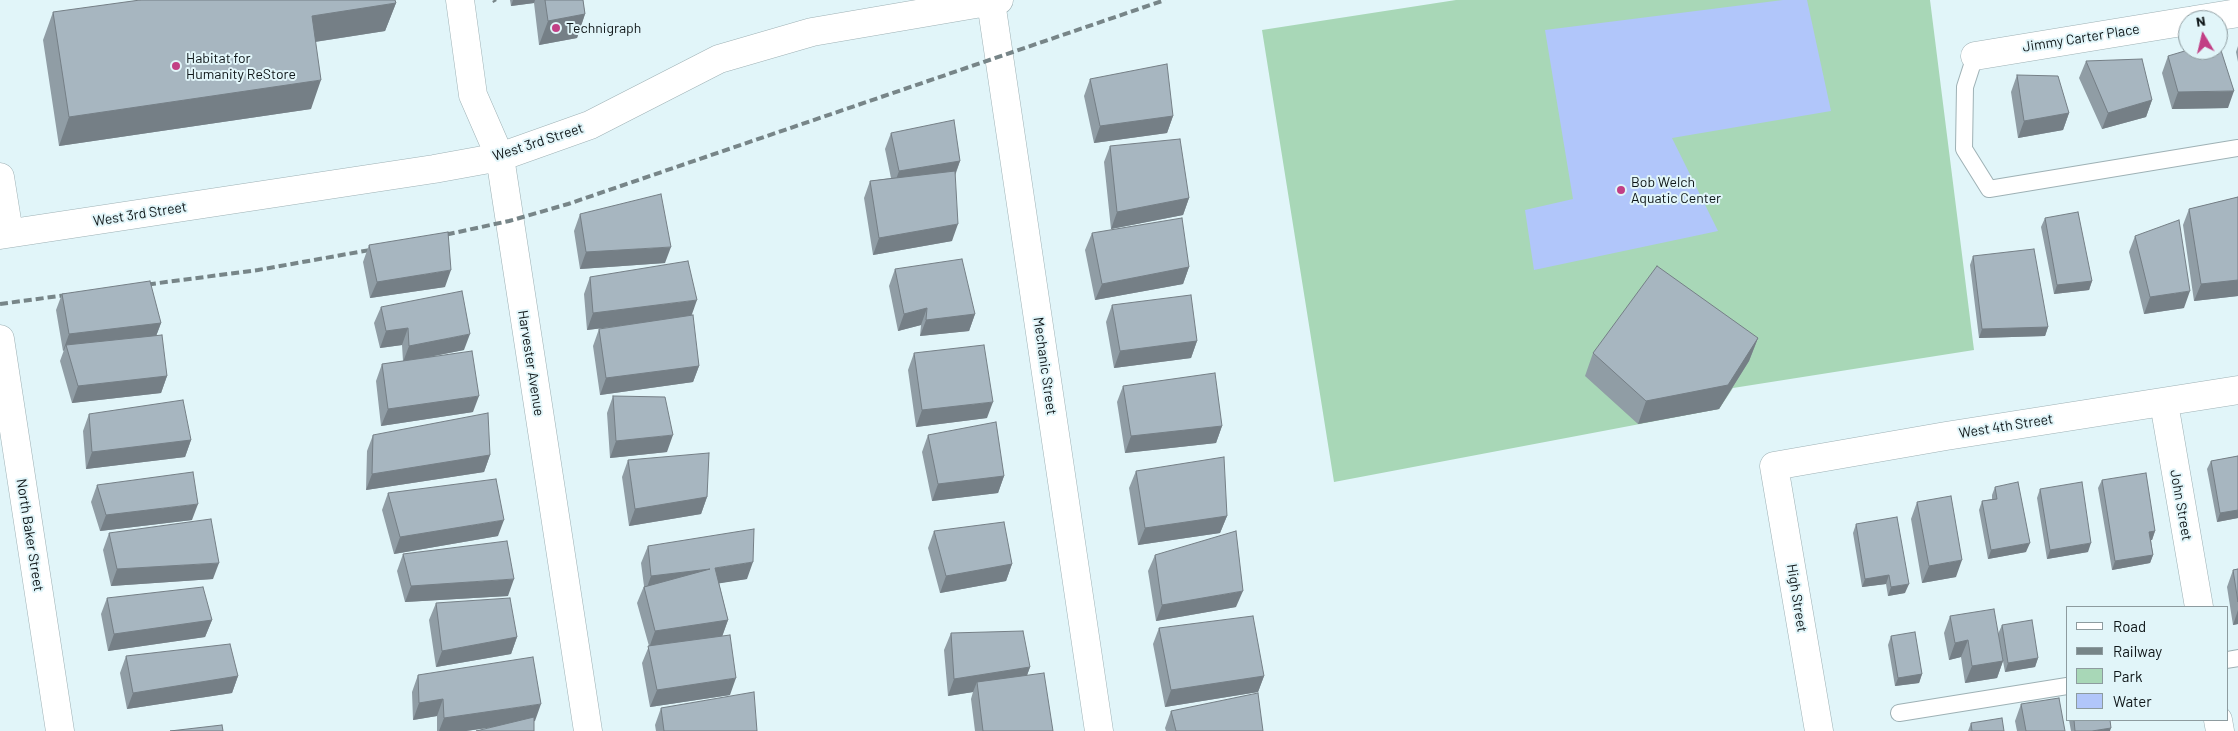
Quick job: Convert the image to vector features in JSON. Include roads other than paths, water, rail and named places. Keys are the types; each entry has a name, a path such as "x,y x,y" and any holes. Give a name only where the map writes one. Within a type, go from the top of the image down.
{"street":[{"name":"Harvester Avenue","path":"460,0 473,95 500,157 588,731"},
{"name":"West 3rd Street","path":"4,234 434,169 500,157 590,125 719,59 812,32 995,1"},
{"name":"Mechanic Street","path":"995,1 1099,731"},
{"name":"Jimmy Carter Place","path":"1975,56 2178,23"},
{"path":"0,177 4,234"},
{"name":"North Baker Street","path":"0,339 60,731"},
{"name":"West 4th Street","path":"1774,466 1956,434 2238,390"},
{"name":"John Street","path":"2164,403 2199,606"},
{"name":"High Street","path":"1774,466 1819,731"}],"lane":[{"path":"1975,56 1965,87 1964,149 1989,189 2238,148"},
{"path":"1899,713 2066,686"}],"water":[{"path":"1783,0 1807,0 1831,111 1672,138 1718,231 1534,270 1525,210 1573,199 1545,30"}],"railway":[{"path":"435,237 509,221 568,204 1165,0"},
{"path":"136,286 258,270 381,248"},
{"path":"0,304 74,294"}],"place":[{"name":"Technigraph","path":"556,28"},
{"name":"Habitat for Humanity ReStore","path":"176,66"},
{"name":"Bob Welch Aquatic Center","path":"1621,190"}]}
